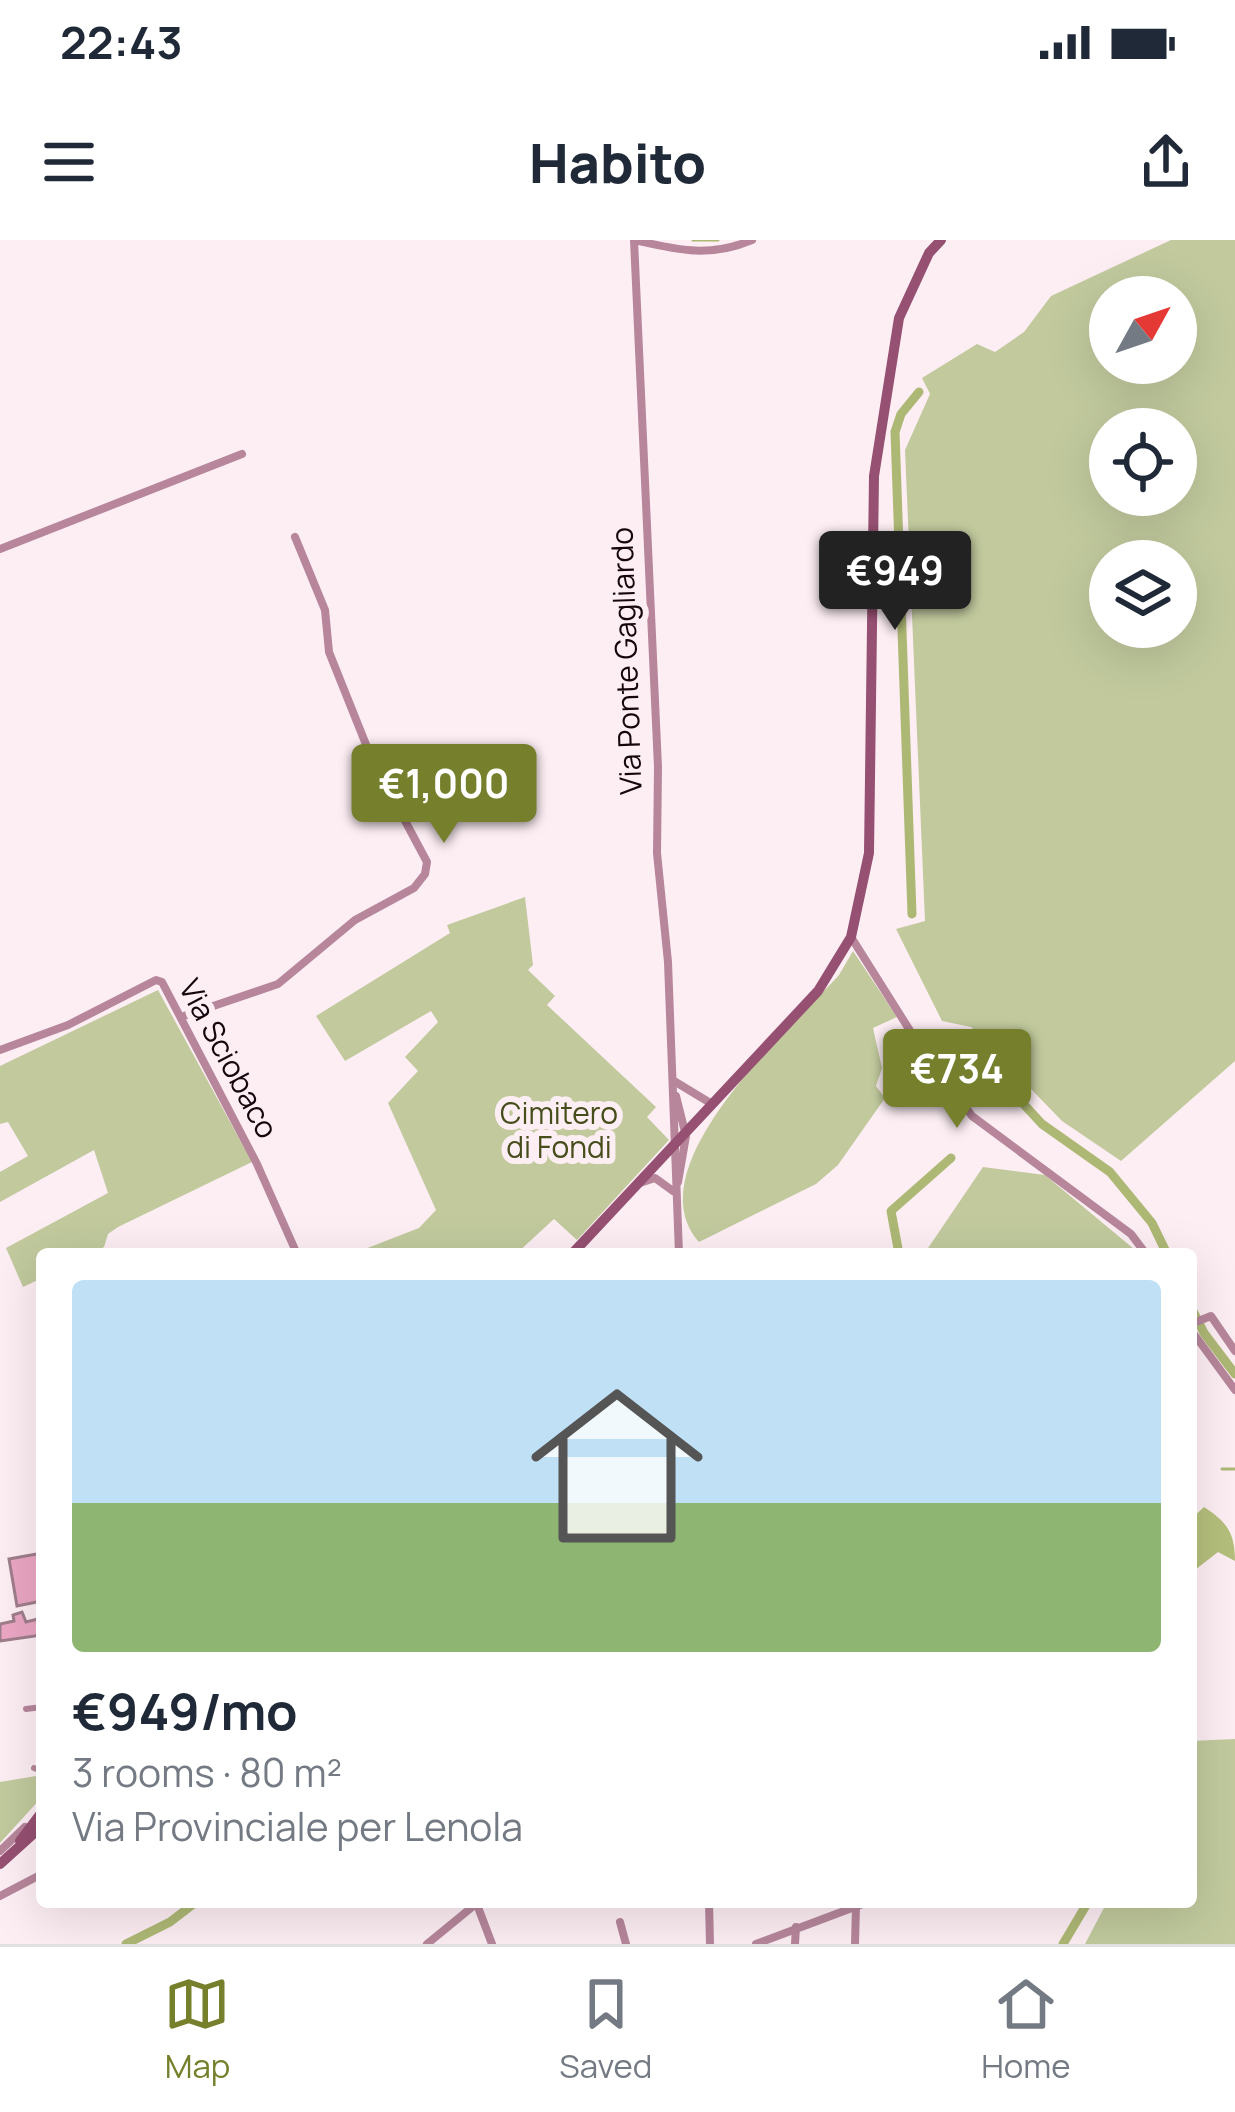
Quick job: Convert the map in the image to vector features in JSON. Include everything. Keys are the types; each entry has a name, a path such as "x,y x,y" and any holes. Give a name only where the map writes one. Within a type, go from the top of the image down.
{"main road":[{"path":"578,1248 818,992 851,937 869,853 874,476 898,318 929,253 941,240"},
{"path":"19,1844 36,1819"},
{"path":"0,1864 36,1831"}],"street":[{"path":"634,240 700,254 724,252 752,240"},
{"name":"Via Ponte Gagliardo","path":"634,240 658,767 657,853 679,1248"},
{"path":"0,548 242,454"},
{"path":"181,1017 278,984 328,940 414,888 428,862 371,757 328,652 325,610 295,537"},
{"path":"851,937 914,1037 972,1116 1131,1234 1142,1248"},
{"name":"Via Sciobaco","path":"0,1050 68,1025 156,980 162,982 257,1164 294,1248"},
{"path":"673,1080 715,1105"},
{"name":"Via Ponte Gagliardo","path":"673,1080 686,1136 676,1195"},
{"path":"639,1184 655,1178 666,1182 676,1195"},
{"path":"1197,1323 1206,1316 1235,1351"},
{"path":"1197,1336 1235,1390"},
{"path":"26,1709 36,1707"},
{"path":"0,1851 36,1816"},
{"path":"0,1896 36,1877"},
{"path":"427,1944 471,1908"},
{"path":"479,1908 492,1944"},
{"path":"709,1908 710,1944"},
{"path":"756,1944 850,1908"},
{"path":"855,1944 856,1908"},
{"path":"620,1922 626,1944"},
{"path":"795,1944 796,1927"}],"green space":[{"path":"1171,240 1235,240 1235,1061 1121,1161 1062,1121 971,1027 942,1021 896,929 925,921 905,450 930,394 922,378 977,344 995,352 1024,332 1051,296 1089,278 1089,384 1197,384 1197,276 1094,276"},
{"name":"Cimitero di Fondi","path":"525,897 533,965 528,970 555,996 547,1005 656,1107 647,1117 669,1140 577,1240 554,1219 523,1248 367,1248 419,1228 436,1210 388,1103 418,1071 405,1057 438,1022 431,1011 345,1061 316,1016 450,933 447,925"},
{"path":"853,951 897,1017 873,1028 882,1068 876,1086 885,1098 838,1165 816,1184 699,1242 684,1211 686,1176 701,1138 756,1063 839,975"},
{"path":"158,990 252,1162 118,1227 108,1234 102,1248 36,1248 36,1281 23,1287 6,1248 108,1193 94,1150 0,1202 0,1172 28,1156 8,1122 0,1124 0,1066"},
{"path":"983,1167 1045,1175 1133,1248 928,1248"},
{"path":"1204,1507 1228,1529 1235,1561 1218,1552 1197,1568 1197,1513"},
{"path":"1235,1739 1235,1944 1085,1944 1104,1908 1197,1908 1197,1741"},
{"path":"36,1776 36,1804 0,1843 0,1782"}],"building":[{"path":"36,1554 36,1602 17,1606 9,1559"},
{"path":"22,1612 26,1622 36,1620 36,1636 0,1641 0,1624 14,1621 13,1615"}],"waterway":[{"path":"693,240 718,240"},
{"path":"912,914 895,432 901,414 919,392"},
{"path":"960,1035 1042,1124 1110,1172 1152,1223 1164,1248"},
{"path":"898,1248 891,1211 951,1158"},
{"path":"1197,1319 1235,1374"},
{"path":"1222,1469 1235,1469"},
{"path":"126,1944 188,1908"},
{"path":"1080,1908 1082,1916"},
{"path":"1063,1944 1084,1908"}]}
